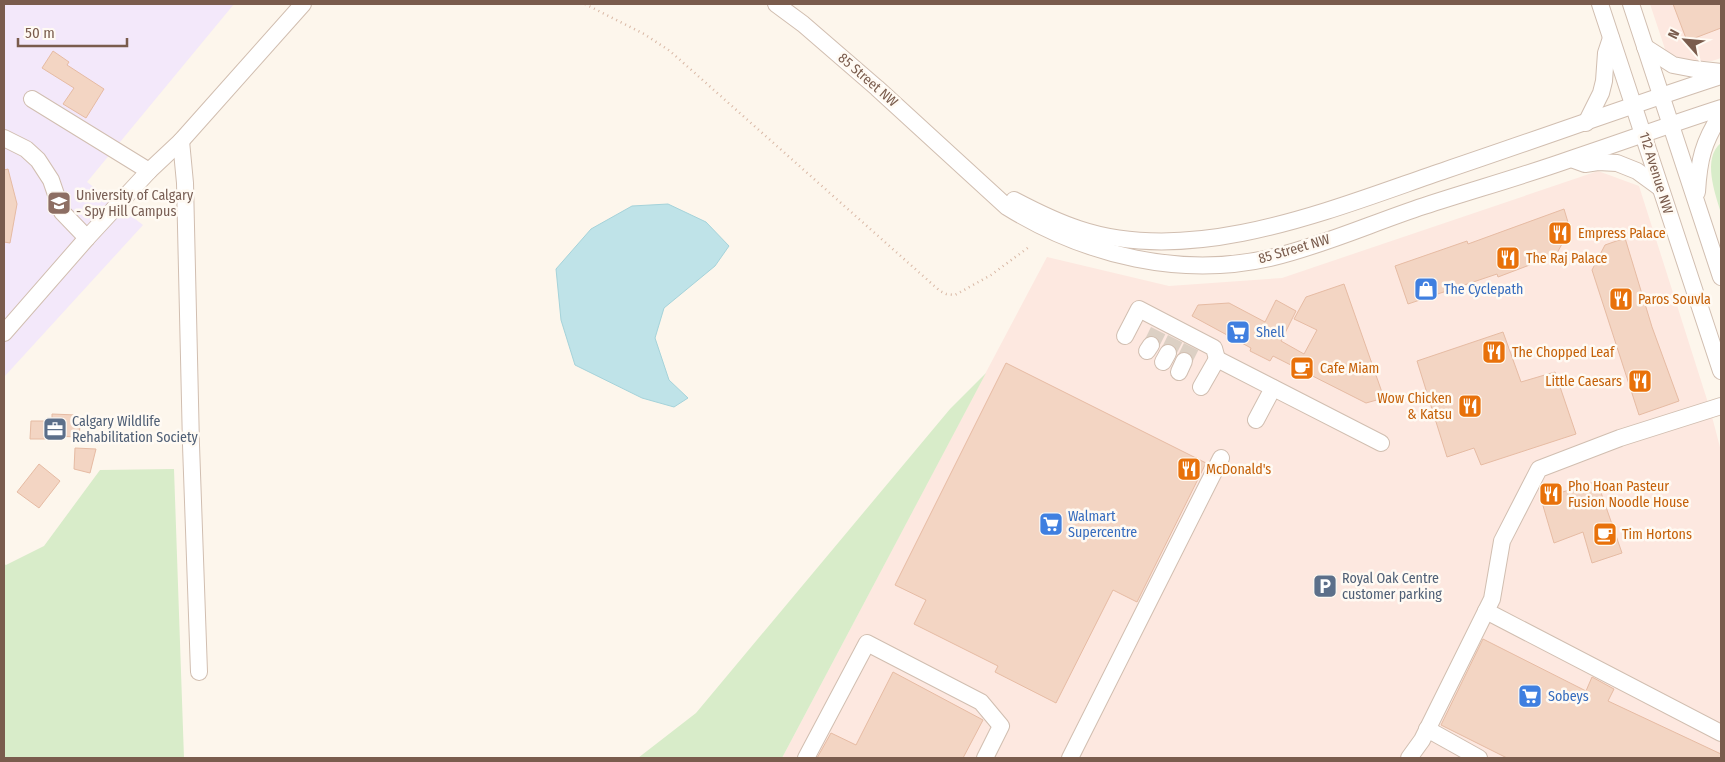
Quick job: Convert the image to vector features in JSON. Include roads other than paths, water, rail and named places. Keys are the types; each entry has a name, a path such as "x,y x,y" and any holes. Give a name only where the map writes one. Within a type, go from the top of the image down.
{"street":[{"path":"4,333 87,238 149,171 181,141 303,4"},
{"name":"85 Street NW","path":"776,4 803,24 877,88 1007,207 1032,222 1089,248 1117,256 1171,263 1203,265 1237,264 1274,257 1721,108"},
{"name":"112 Avenue NW","path":"1600,4 1721,371"},
{"name":"112 Avenue NW","path":"1631,4 1721,277"},
{"path":"1586,123 1601,93 1606,53 1612,38"},
{"path":"1645,47 1673,65 1721,72"},
{"name":"85 Street NW","path":"956,161 988,184 1024,205 1052,219 1081,230 1132,240 1208,239 1245,234 1295,220 1721,76"},
{"path":"32,99 149,171"},
{"path":"1697,202 1698,168 1701,154 1721,114"},
{"path":"4,138 26,149 38,160 51,180 62,212 87,238"},
{"path":"181,141 185,183 191,445 199,672"},
{"path":"1572,159 1585,164 1598,162 1617,163 1637,171 1659,187"},
{"path":"1125,336 1139,309 1178,333 1214,348 1217,359 1201,387"},
{"path":"1217,359 1381,443"},
{"path":"1256,420 1273,388"},
{"path":"1409,758 1427,729 1492,599 1502,541 1539,469 1620,438 1721,406"},
{"path":"1070,758 1222,458"},
{"path":"1486,611 1721,733"},
{"path":"806,758 867,643 981,702 1002,726 985,758"},
{"path":"1427,729 1479,758"}],"water":[{"path":"668,204 706,222 729,246 715,266 664,308 655,338 669,380 688,398 674,407 642,398 575,365 561,320 556,269 591,229 632,206"}],"tunnel":[{"path":"1151,345 1160,327"},
{"path":"1168,353 1177,335"},
{"path":"1184,361 1193,343"}],"place":[{"name":"University of Calgary - Spy Hill Campus","path":"59,203"},
{"name":"Empress Palace","path":"1560,233"},
{"name":"The Raj Palace","path":"1508,258"},
{"name":"The Cyclepath","path":"1426,289"},
{"name":"Paros Souvla","path":"1621,299"},
{"name":"Shell","path":"1238,332"},
{"name":"The Chopped Leaf","path":"1494,352"},
{"name":"Cafe Miam","path":"1302,368"},
{"name":"Little Caesars","path":"1640,381"},
{"name":"Wow Chicken & Katsu","path":"1470,406"},
{"name":"Calgary Wildlife Rehabilitation Society","path":"55,429"},
{"name":"McDonald's","path":"1189,469"},
{"name":"Pho Hoan Pasteur Fusion Noodle House","path":"1551,494"},
{"name":"Walmart Supercentre","path":"1051,524"},
{"name":"Tim Hortons","path":"1605,534"},
{"name":"Royal Oak Centre customer parking","path":"1325,586"},
{"name":"Sobeys","path":"1530,696"}]}
